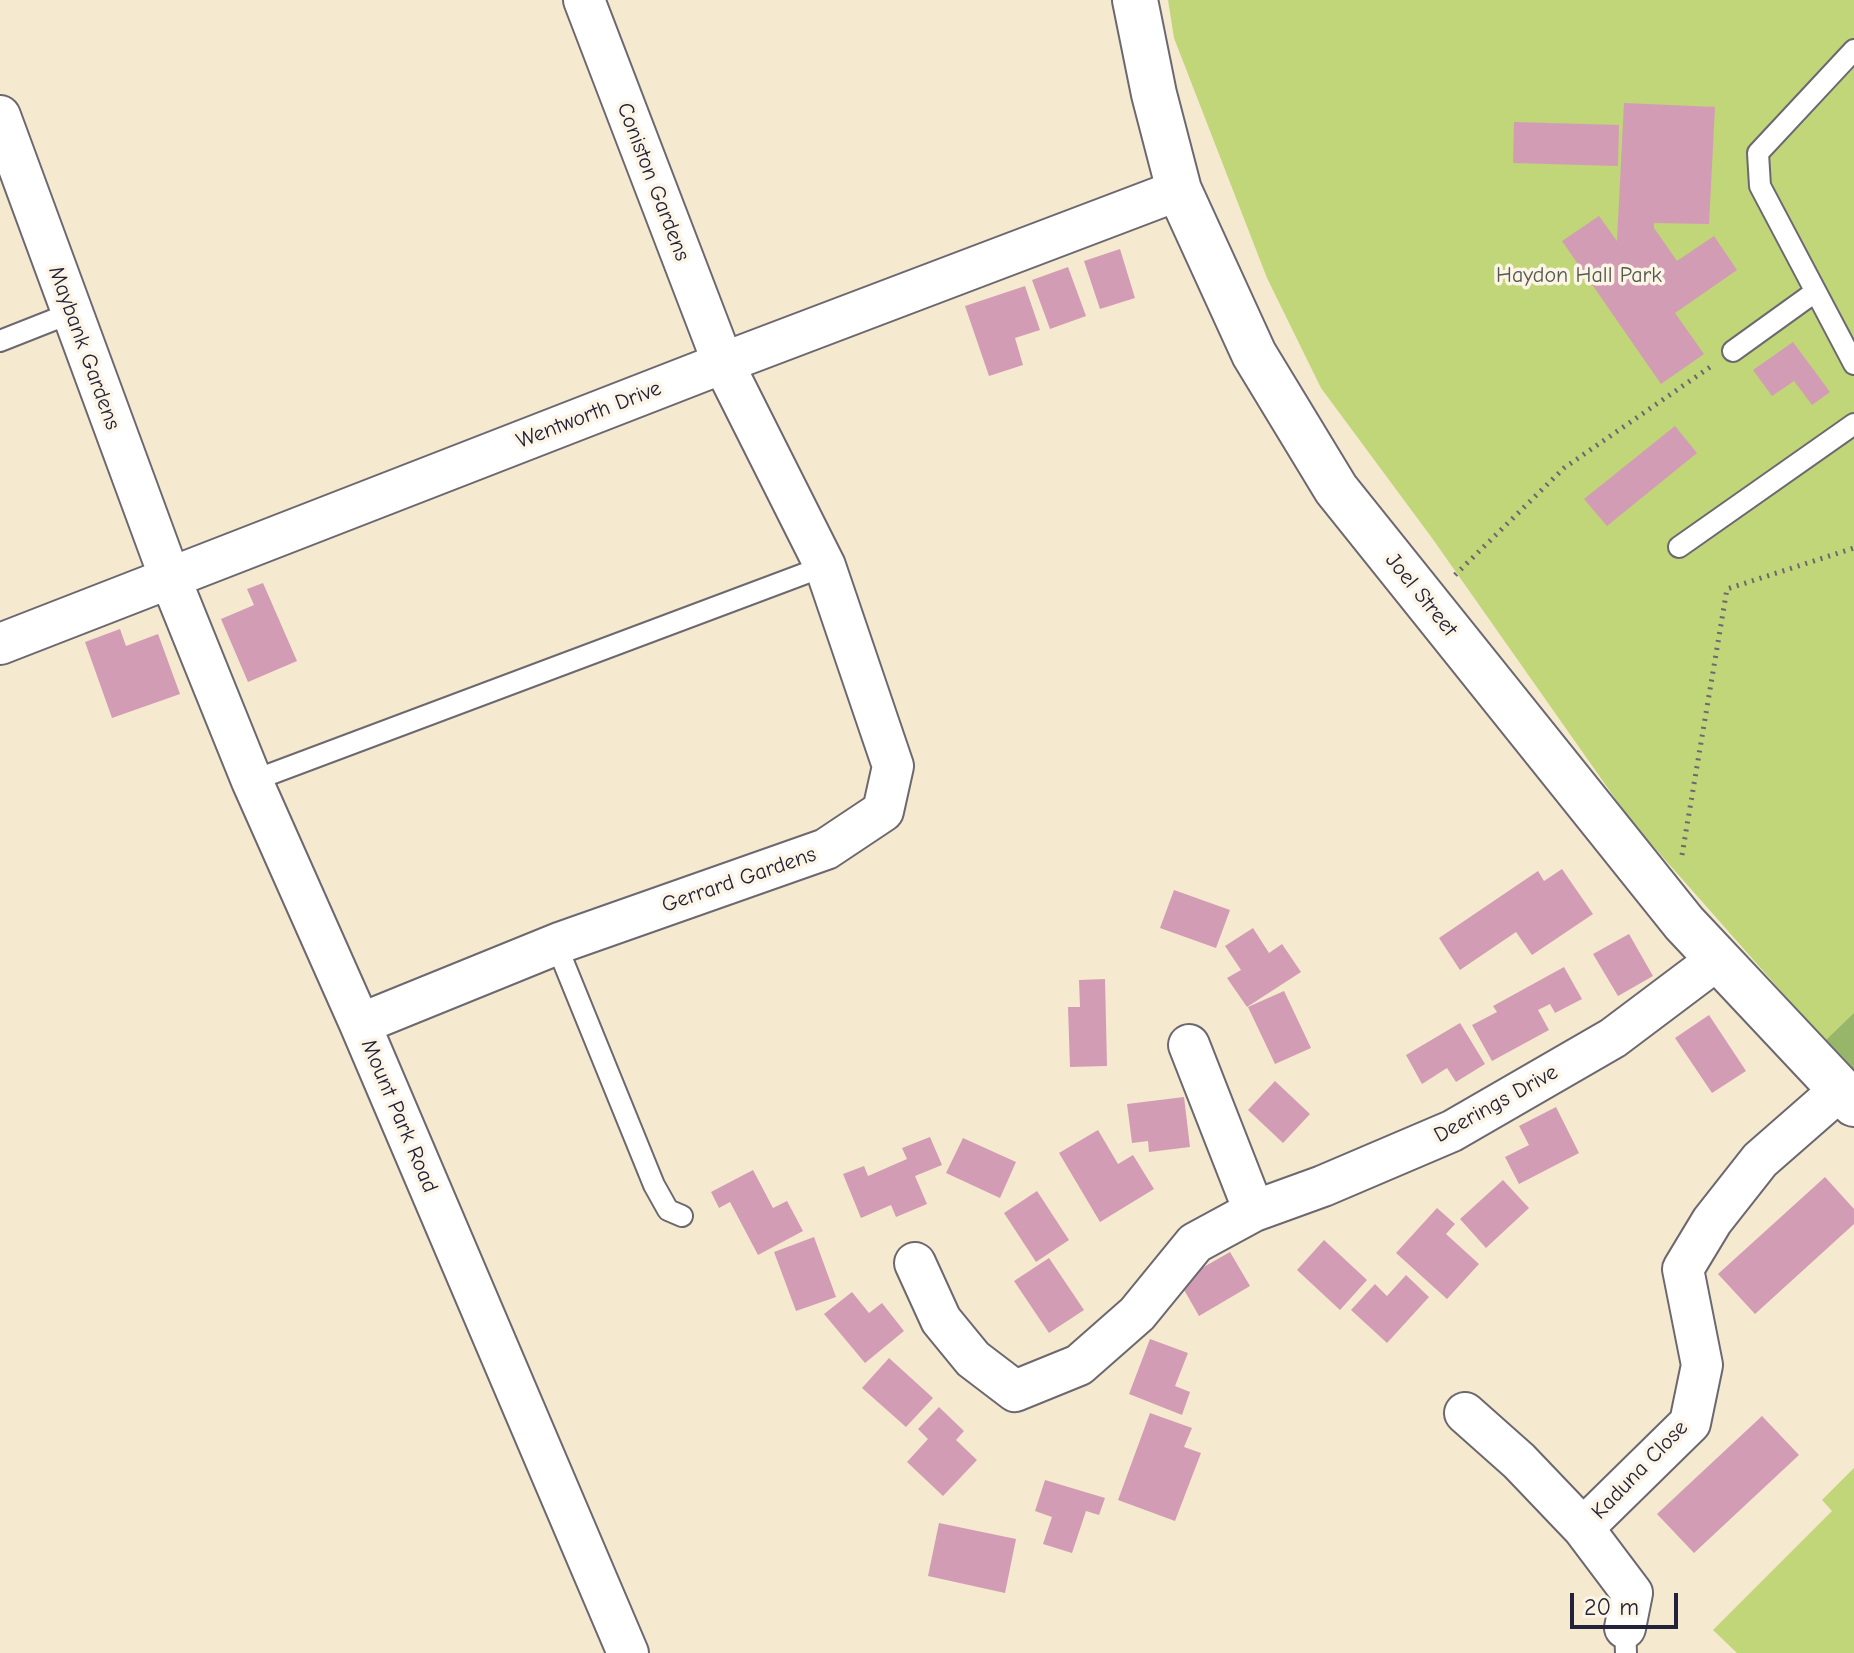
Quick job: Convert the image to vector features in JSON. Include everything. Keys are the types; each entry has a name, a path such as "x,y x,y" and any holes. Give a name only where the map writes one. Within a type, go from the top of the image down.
{"main road":[{"name":"Joel Street","path":"1135,0 1154,94 1179,190 1254,354 1336,489 1673,909 1847,1097"}],"street":[{"name":"Coniston Gardens","path":"584,0 723,363"},
{"name":"Maybank Gardens","path":"0,116 170,578"},
{"name":"Wentworth Drive","path":"0,644 723,363 1179,190"},
{"name":"Gerrard Gardens","path":"360,1024 556,944 826,849 883,811 893,766 825,566 723,363"},
{"name":"Mount Park Road","path":"170,578 252,781 360,1024 628,1653"},
{"name":"Deerings Drive","path":"915,1263 941,1320 973,1359 1015,1391 1079,1365 1137,1314 1195,1243 1254,1211 1323,1186 1452,1131 1613,1038 1718,959"},
{"path":"1189,1045 1254,1211"},
{"name":"Kaduna Close","path":"1583,1528 1690,1423 1702,1365 1683,1269 1712,1221 1760,1160 1847,1097"},
{"name":"Kaduna Close","path":"1465,1413 1519,1461 1583,1528 1632,1593 1626,1640"}],"lane":[{"path":"1854,50 1758,153 1760,186 1854,364"},
{"path":"1733,351 1815,292"},
{"path":"0,341 71,313"},
{"path":"1679,547 1854,424"},
{"path":"252,781 825,566"},
{"path":"556,944 654,1185 668,1210 682,1216"}],"path":[{"path":"1457,573 1564,468 1733,351"},
{"path":"1673,909 1727,589 1854,548"}],"green space":[{"name":"Haydon Hall Park","path":"1168,0 1854,0 1854,1074 1631,821 1432,538 1321,388 1267,278 1174,38"},
{"path":"1854,1013 1854,1074 1824,1042"},
{"path":"1854,1468 1854,1653 1737,1653 1713,1630 1832,1511 1822,1500"}],"building":[{"path":"1624,103 1715,107 1709,224 1654,223 1654,228 1677,261 1714,236 1737,270 1675,313 1704,354 1661,384 1562,241 1599,216 1617,241"},
{"path":"1514,122 1619,125 1618,166 1513,163"},
{"path":"1120,249 1135,298 1100,309 1084,261"},
{"path":"1068,267 1086,316 1050,329 1032,280"},
{"path":"1025,286 1040,330 1015,338 1023,365 989,376 965,306"},
{"path":"1793,342 1830,392 1812,405 1794,381 1772,396 1753,370"},
{"path":"1675,426 1697,453 1607,526 1584,499"},
{"path":"263,583 297,661 248,682 221,619 254,605 247,589"},
{"path":"120,629 126,646 158,634 180,694 112,718 85,642"},
{"path":"1562,869 1593,914 1532,955 1516,932 1460,970 1439,938 1538,871 1544,881"},
{"path":"1174,890 1230,910 1216,948 1160,928"},
{"path":"1253,928 1269,953 1282,944 1301,972 1247,1007 1227,978 1241,970 1225,946"},
{"path":"1629,934 1653,976 1618,996 1593,954"},
{"path":"1564,967 1582,999 1555,1013 1550,1004 1538,1010 1549,1030 1492,1061 1472,1025 1497,1012 1493,1006"},
{"path":"1105,979 1107,1066 1070,1067 1068,1007 1080,1007 1079,980"},
{"path":"1284,991 1311,1048 1275,1064 1248,1007"},
{"path":"1709,1015 1746,1071 1712,1093 1675,1038"},
{"path":"1460,1023 1485,1064 1456,1082 1447,1068 1422,1084 1406,1055"},
{"path":"1275,1081 1310,1114 1283,1143 1248,1110"},
{"path":"1184,1097 1190,1147 1149,1152 1148,1141 1132,1143 1127,1104"},
{"path":"1556,1107 1579,1153 1519,1184 1505,1157 1529,1145 1519,1126"},
{"path":"1098,1130 1118,1164 1133,1155 1154,1189 1100,1222 1059,1153"},
{"path":"930,1137 942,1165 915,1176 927,1204 896,1217 891,1205 861,1218 843,1174 864,1166 868,1176 907,1159 902,1148"},
{"path":"963,1138 1016,1162 1000,1198 946,1173"},
{"path":"753,1170 773,1208 787,1201 803,1231 758,1255 730,1202 719,1208 711,1192"},
{"path":"1825,1177 1854,1209 1854,1224 1755,1314 1718,1274"},
{"path":"1503,1180 1529,1208 1486,1248 1460,1219"},
{"path":"1037,1191 1069,1240 1036,1262 1004,1213"},
{"path":"1437,1208 1455,1224 1446,1234 1479,1264 1447,1299 1396,1253"},
{"path":"814,1237 836,1297 796,1311 774,1252"},
{"path":"1324,1240 1367,1280 1340,1310 1297,1270"},
{"path":"1230,1252 1250,1286 1199,1316 1179,1281"},
{"path":"1049,1258 1084,1310 1049,1333 1014,1281"},
{"path":"1406,1275 1429,1297 1387,1343 1351,1310 1375,1284 1387,1296"},
{"path":"852,1292 869,1313 882,1303 904,1331 865,1363 824,1314"},
{"path":"1150,1339 1188,1353 1175,1386 1190,1392 1182,1415 1129,1394"},
{"path":"889,1358 933,1398 906,1427 862,1388"},
{"path":"939,1407 964,1431 956,1440 977,1460 943,1496 907,1462 928,1439 918,1429"},
{"path":"1150,1413 1192,1428 1184,1447 1201,1453 1175,1521 1118,1500"},
{"path":"1762,1416 1799,1455 1694,1553 1657,1514"},
{"path":"1045,1480 1105,1498 1099,1515 1086,1511 1072,1553 1043,1544 1052,1517 1035,1511"},
{"path":"939,1523 1016,1539 1005,1593 928,1576"}]}
